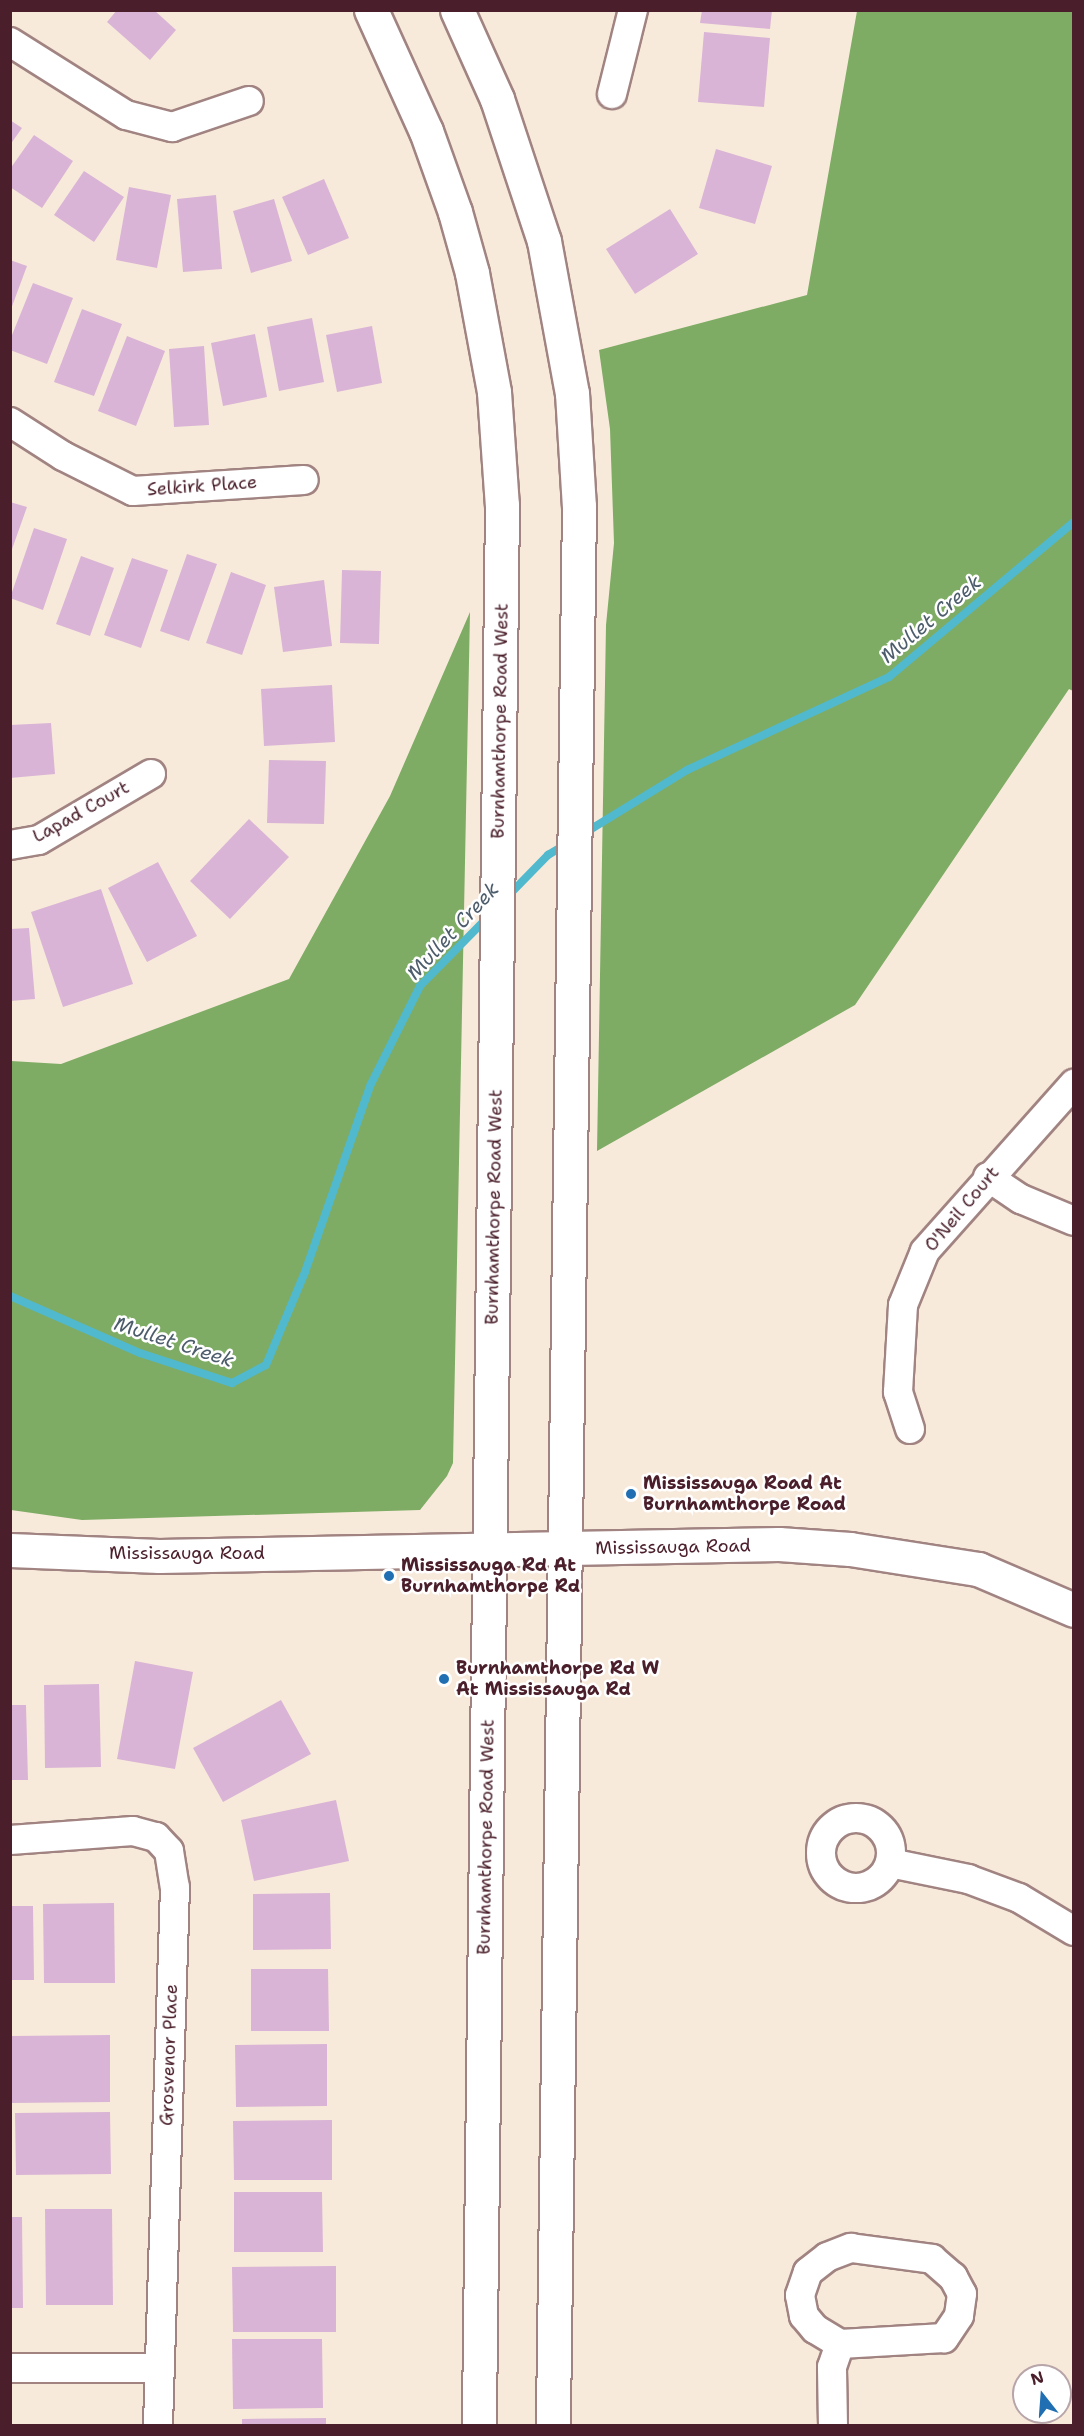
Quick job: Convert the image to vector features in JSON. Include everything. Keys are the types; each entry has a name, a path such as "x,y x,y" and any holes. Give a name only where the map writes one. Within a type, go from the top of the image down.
{"main road":[{"name":"Burnhamthorpe Road West","path":"371,10 443,175 482,316 498,433 502,516 479,2426"},
{"path":"457,10 523,169 561,320 576,440 579,653 569,1205 553,2426"},
{"name":"Mississauga Road","path":"10,1550 159,1556 779,1544 850,1549 978,1569 1074,1610"}],"street":[{"path":"612,94 633,10"},
{"path":"10,42 126,115 172,127 249,101"},
{"name":"Selkirk Place","path":"10,422 63,456 133,491 304,480"},
{"name":"Lapad Court","path":"10,845 39,840 151,774"},
{"name":"O'Neil Court","path":"910,1429 898,1392 903,1305 925,1251 988,1177 1074,1084"},
{"path":"988,1177 1021,1199 1074,1221"},
{"name":"Grosvenor Place","path":"10,1840 133,1831 156,1837 169,1851 175,1887 157,2368 158,2426"},
{"path":"890,1863 968,1879 1019,1898 1074,1931"},
{"path":"851,2248 932,2259 953,2277 962,2294 959,2316 944,2338 917,2343 840,2344 814,2329 804,2316 800,2295 808,2272 827,2257 851,2248"},
{"path":"832,2426 832,2367 840,2344"},
{"path":"10,2368 157,2368"}],"green space":[{"path":"857,11 1073,11 1073,691 1069,689 855,1005 597,1151 606,625 614,543 610,429 599,350 807,295"},
{"path":"470,612 453,1463 447,1476 420,1510 82,1520 11,1510 11,1061 61,1064 289,979 390,796"}],"building":[{"path":"117,10 154,10 176,30 150,60 107,22"},
{"path":"702,10 772,10 770,29 700,23"},
{"path":"704,32 770,38 764,107 698,102"},
{"path":"10,120 22,128 10,145"},
{"path":"34,135 73,161 42,208 10,187 10,169"},
{"path":"716,149 772,166 755,224 699,208"},
{"path":"84,171 124,197 94,242 54,215"},
{"path":"324,179 349,238 308,255 282,197"},
{"path":"129,187 171,195 157,268 116,260"},
{"path":"216,195 222,269 183,272 177,199"},
{"path":"274,199 292,261 251,273 233,211"},
{"path":"670,209 698,254 635,294 606,249"},
{"path":"10,260 27,266 11,309 10,309"},
{"path":"33,283 73,298 47,364 10,350 10,340"},
{"path":"82,309 122,324 94,396 54,382"},
{"path":"312,318 324,382 279,391 267,327"},
{"path":"372,326 382,383 337,392 326,335"},
{"path":"255,334 267,397 223,406 211,343"},
{"path":"127,336 165,351 136,426 98,411"},
{"path":"204,346 209,425 174,427 169,349"},
{"path":"10,502 27,507 11,552 10,552"},
{"path":"34,528 67,539 43,610 10,598"},
{"path":"187,554 217,564 189,641 160,631"},
{"path":"81,556 114,568 90,636 56,624"},
{"path":"132,558 168,570 141,648 104,635"},
{"path":"342,570 381,571 379,644 340,643"},
{"path":"231,572 266,585 242,655 206,643"},
{"path":"324,580 332,646 283,652 274,587"},
{"path":"332,685 335,742 264,746 261,689"},
{"path":"51,723 55,774 10,778 10,725"},
{"path":"269,760 326,761 324,824 267,823"},
{"path":"249,819 289,857 230,919 190,881"},
{"path":"158,862 197,936 147,962 108,888"},
{"path":"101,889 133,984 63,1007 31,912"},
{"path":"29,928 35,999 10,1001 10,929"},
{"path":"135,1661 193,1672 175,1769 117,1759"},
{"path":"99,1684 101,1767 45,1768 44,1685"},
{"path":"281,1700 311,1754 223,1802 193,1748"},
{"path":"10,1705 26,1705 28,1780 10,1780"},
{"path":"336,1800 349,1861 254,1881 241,1820"},
{"path":"330,1893 331,1949 253,1950 253,1894"},
{"path":"114,1903 115,1983 44,1983 43,1904"},
{"path":"10,1906 33,1906 34,1980 10,1980"},
{"path":"251,1969 328,1969 329,2031 251,2031"},
{"path":"110,2035 110,2102 11,2103 10,2036"},
{"path":"327,2044 327,2106 236,2107 235,2045"},
{"path":"110,2112 111,2174 16,2175 15,2113"},
{"path":"332,2120 332,2180 234,2180 233,2121"},
{"path":"234,2192 322,2192 323,2252 234,2252"},
{"path":"45,2209 112,2209 113,2305 46,2305"},
{"path":"10,2217 22,2217 23,2308 10,2308"},
{"path":"336,2266 336,2332 233,2332 232,2267"},
{"path":"232,2339 322,2339 323,2408 233,2409"},
{"path":"326,2418 326,2426 242,2426 242,2419"}],"waterway":[{"name":"Mullet Creek","path":"583,834 687,770 889,677 1074,522"},
{"name":"Mullet Creek","path":"507,897 548,855 566,844"},
{"name":"Mullet Creek","path":"10,1296 140,1353 232,1383 266,1365 305,1272 371,1084 420,986 488,917"}],"place":[{"name":"Mississauga Road At Burnhamthorpe Road","path":"631,1494"},
{"name":"Mississauga Rd At Burnhamthorpe Rd","path":"389,1576"},
{"name":"Burnhamthorpe Rd W At Mississauga Rd","path":"444,1679"}]}
